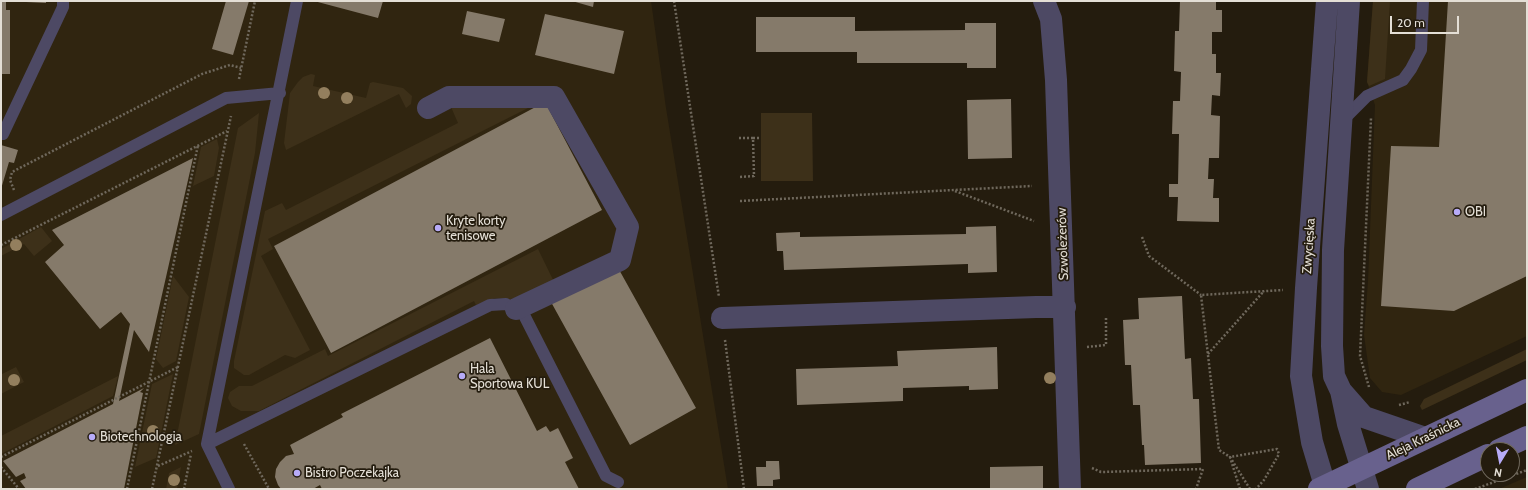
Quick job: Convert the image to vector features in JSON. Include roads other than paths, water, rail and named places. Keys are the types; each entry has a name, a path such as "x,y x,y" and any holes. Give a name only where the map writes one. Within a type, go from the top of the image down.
{"main road":[{"name":"Aleja Kraśnicka","path":"1323,488 1527,390"},
{"path":"1516,442 1527,437"},
{"path":"1417,489 1480,459"}],"street":[{"name":"Szwoleżerów","path":"1044,1 1051,19 1056,80 1070,489"},
{"name":"Zwycięska","path":"1323,488 1310,436 1301,376 1327,1"},
{"name":"Zwycięska","path":"1349,1 1334,250 1332,346 1334,376 1341,391 1348,424 1368,489"},
{"path":"428,108 449,97 554,97 628,227 620,260 516,309"},
{"path":"722,318 1036,307 1065,308"},
{"name":"Zwycięska","path":"1341,391 1364,417 1425,438"}],"lane":[{"path":"3,134 63,7 63,1"},
{"path":"229,489 207,444 280,93 297,1"},
{"path":"1341,122 1367,96 1402,80 1411,69 1420,50 1423,1"},
{"path":"1,215 226,98 280,93"},
{"path":"207,444 490,305 506,304 524,315 606,476 618,482"}],"place":[{"name":"OBI","path":"1457,212"},
{"name":"Kryte korty tenisowe","path":"438,228"},
{"name":"Hala Sportowa KUL","path":"462,376"},
{"name":"Biotechnologia","path":"92,437"},
{"name":"Bistro Poczekajka","path":"297,473"}]}
